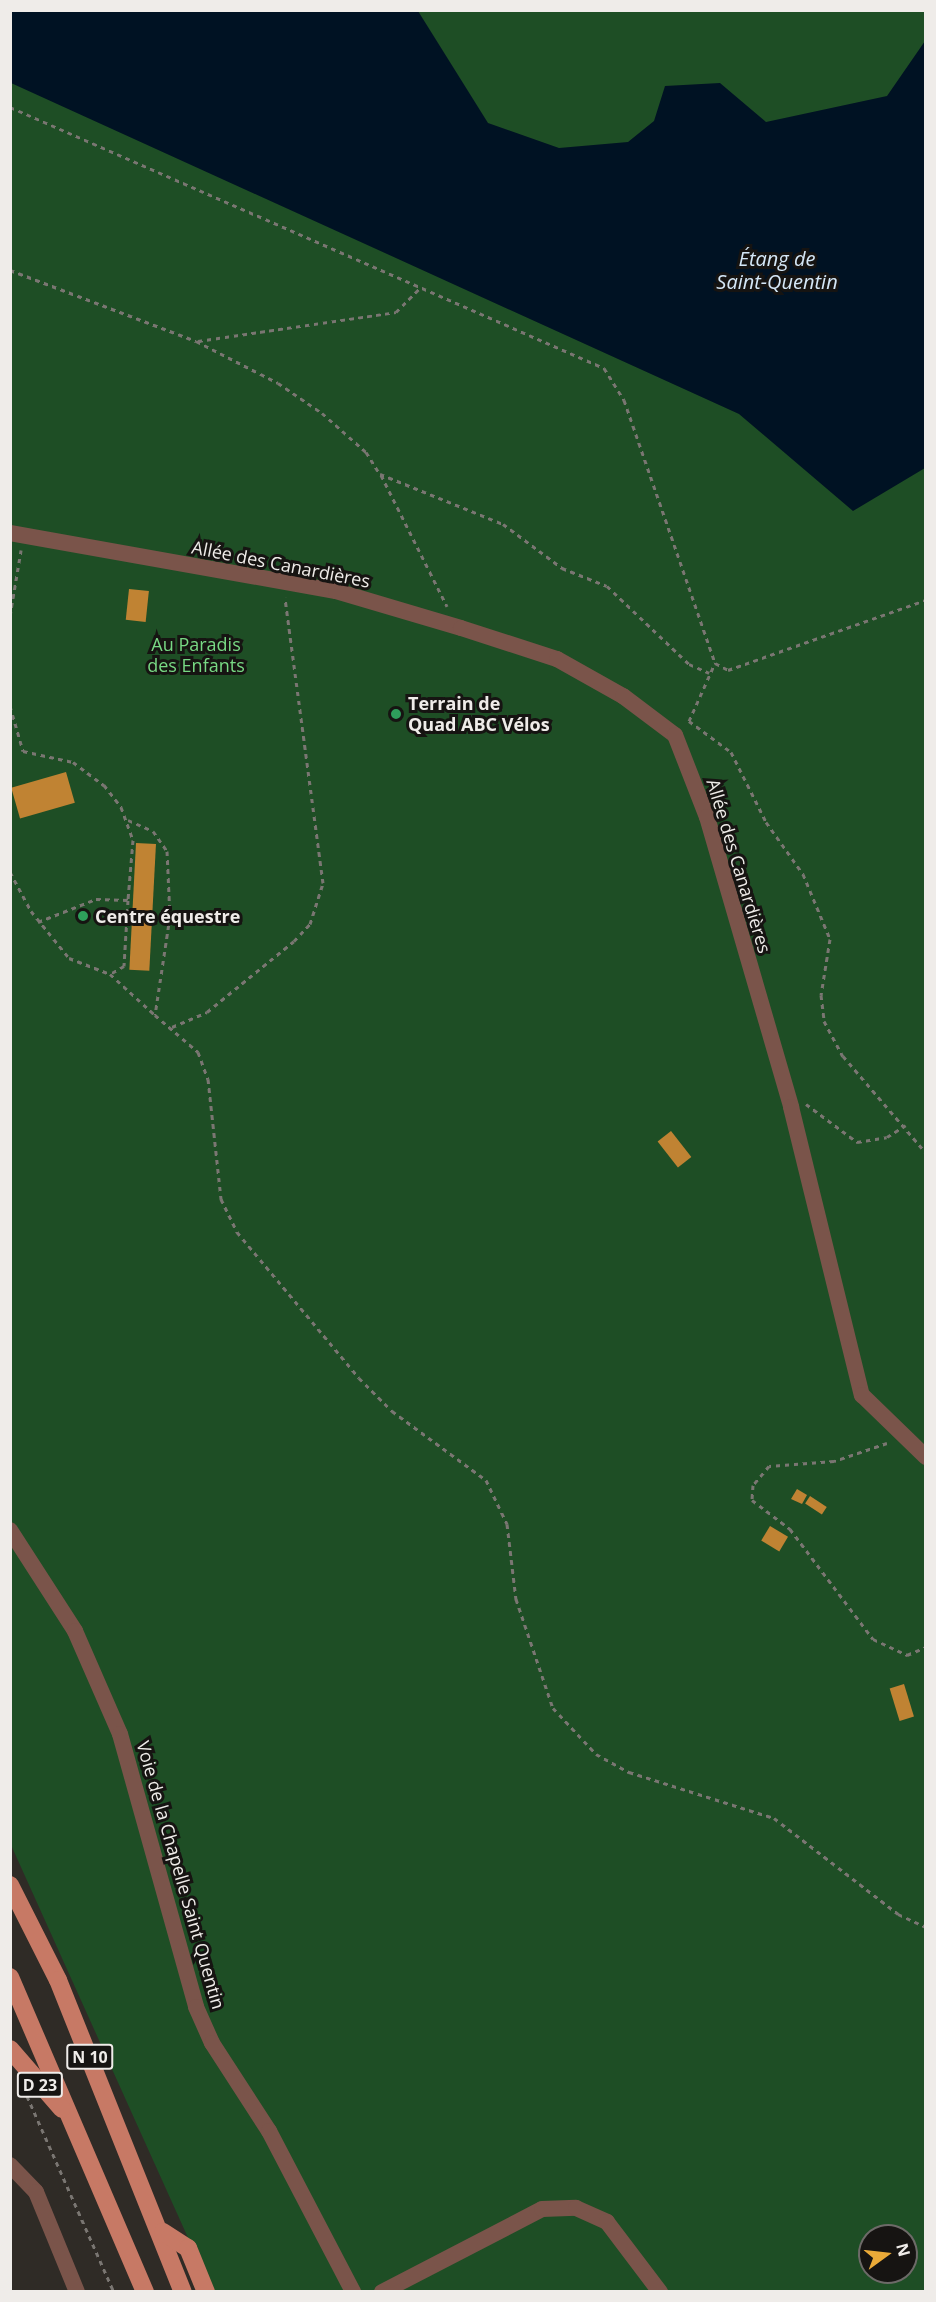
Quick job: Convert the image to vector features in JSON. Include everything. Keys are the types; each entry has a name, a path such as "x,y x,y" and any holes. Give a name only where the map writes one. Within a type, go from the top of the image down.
{"main road":[{"name":"N 10","path":"10,1885 58,1980 163,2232 183,2292"},
{"name":"N 10","path":"10,1977 145,2292"},
{"name":"D 23","path":"10,2049 72,2119"},
{"path":"163,2232 188,2248 206,2292"}],"street":[{"name":"Allée des Canardières","path":"16,534 284,582 461,628 557,659 623,696 675,735 707,817 791,1107 862,1395 926,1457"},
{"name":"Voie de la Chapelle Saint Quentin","path":"10,1530 75,1631 120,1734 196,2007 212,2043 269,2131 353,2292"},
{"path":"10,2165 36,2192 77,2292"},
{"path":"382,2292 542,2210 576,2208 607,2223 660,2292"}],"path":[{"path":"10,107 604,368 624,400 716,663 728,670 764,661 926,600"},
{"path":"10,270 196,341 322,413 366,452 380,474 461,628"},
{"path":"196,341 396,312 421,287"},
{"path":"380,474 503,524 562,568 607,586 689,664 710,673"},
{"path":"10,616 16,534"},
{"path":"172,1027 207,1012 294,941 310,924 323,884 284,582"},
{"path":"675,735 688,721 716,663"},
{"path":"10,706 23,751 38,750 87,770 128,820 133,840 124,966 110,974"},
{"path":"688,721 711,733 735,758 766,822 803,874 830,939 821,995 824,1021 843,1056 906,1125 926,1153"},
{"path":"128,820 153,831 167,851 170,916 155,1015"},
{"path":"10,872 38,922 69,958 110,974 198,1052 208,1079 216,1177 237,1232 359,1378 392,1411 464,1460 498,1499 532,1658 553,1708 573,1735 629,1772 774,1818 898,1914 926,1927"},
{"path":"38,922 96,899 128,900"},
{"path":"791,1107 816,1108 857,1142 887,1137 906,1125"},
{"path":"903,1437 834,1461 769,1466 753,1485 752,1500 790,1529 873,1639 907,1655 926,1647"},
{"path":"925,1573 926,1554"},
{"path":"24,2092 114,2292"}],"green space":[{"name":"Au Paradis des Enfants","path":"11,11 925,11 925,2291 212,2291 11,1845"}],"water":[{"name":"Étang de Saint-Quentin","path":"11,10 418,11 488,123 559,148 628,142 654,121 665,86 720,83 766,122 887,96 925,41 925,468 853,511 739,414 11,83"}],"building":[{"path":"129,589 149,591 146,622 126,620"},
{"path":"66,772 75,803 20,818 11,788"},
{"path":"136,843 156,844 149,971 129,970"},
{"path":"671,1131 691,1157 678,1167 658,1141"},
{"path":"797,1489 807,1495 802,1504 791,1499"},
{"path":"810,1496 827,1507 822,1514 805,1504"},
{"path":"770,1526 788,1537 779,1551 761,1541"},
{"path":"904,1684 914,1717 900,1721 890,1688"}],"place":[{"name":"Terrain de Quad ABC Vélos","path":"396,714"},
{"name":"Centre équestre","path":"83,916"}]}
